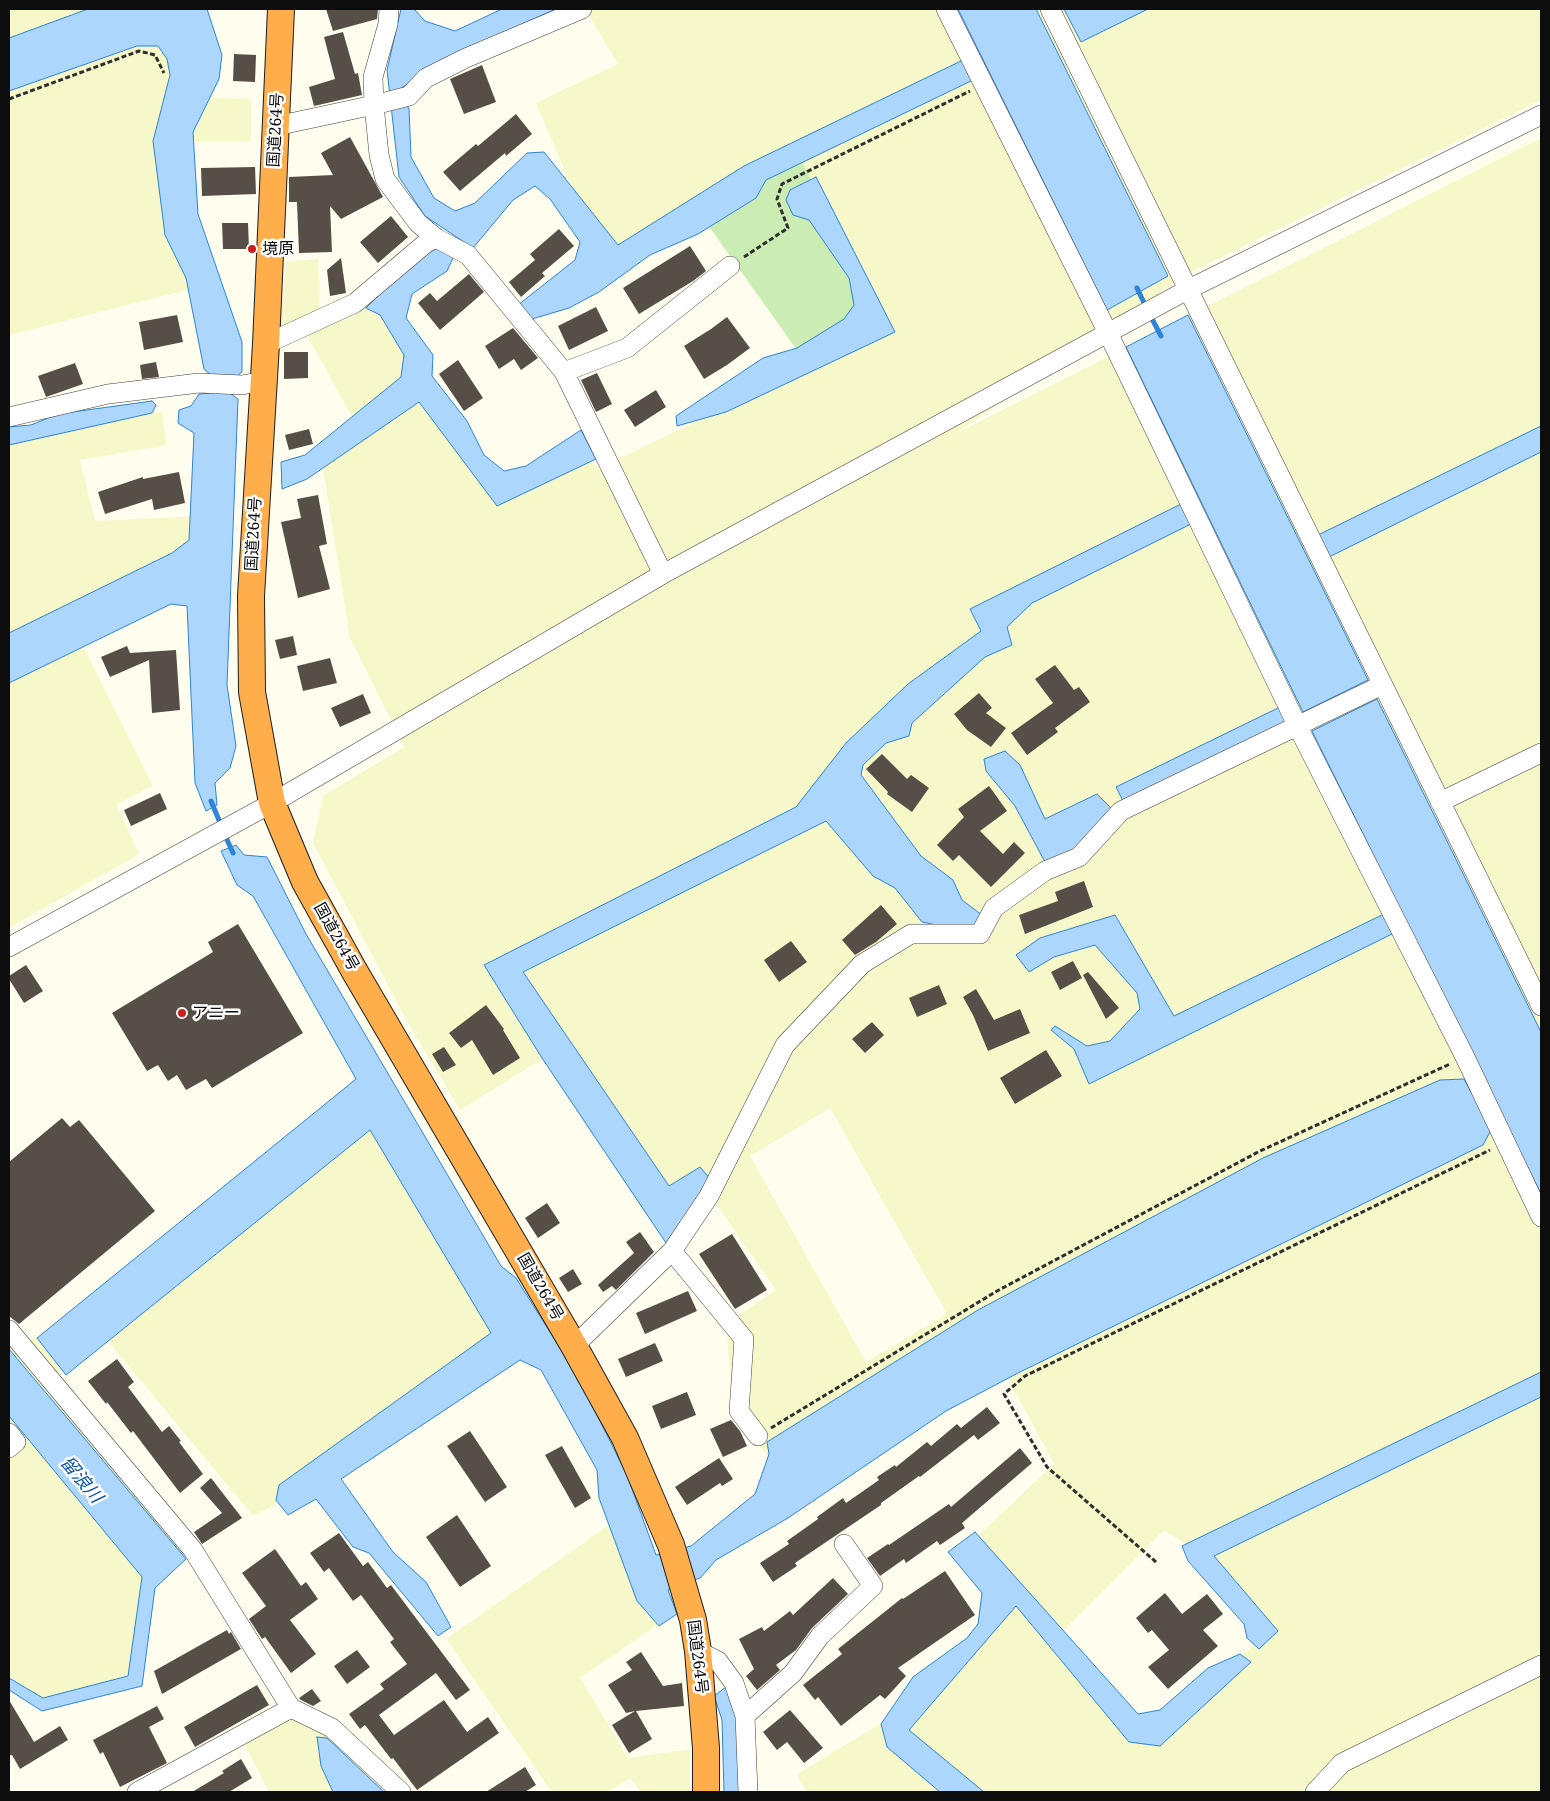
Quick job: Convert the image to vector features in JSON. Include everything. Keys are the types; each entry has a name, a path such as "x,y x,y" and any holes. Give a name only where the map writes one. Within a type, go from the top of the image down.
{"highway":[{"name":"国道264号","path":"281,9 266,344 253,383 252,692 272,803 305,882 346,956 574,1346 625,1438 671,1545 693,1620 698,1651 706,1748 706,1792"}],"street":[{"path":"389,9 388,24 373,77 382,103 380,155 385,178 418,223 436,238 468,255 564,372 663,574"},
{"path":"276,126 409,96 426,78 466,58 582,9"},
{"path":"946,9 1108,333 1298,727 1465,1058 1541,1217"},
{"path":"1050,9 1541,1006"},
{"path":"9,947 272,803 663,574 1189,289 1541,115"},
{"path":"266,344 355,303 426,244 436,238"},
{"path":"564,372 627,348 730,266"},
{"path":"9,417 108,394 199,383 253,383"},
{"path":"574,1346 672,1250 709,1196 786,1045 862,964 911,934 980,934 994,908 1045,871 1079,857 1120,811 1382,685"},
{"path":"1440,802 1541,752"},
{"path":"672,1250 744,1340 739,1411 758,1436"},
{"path":"9,1330 193,1550 291,1708 332,1728 401,1792"},
{"path":"9,1433 16,1442 9,1448"},
{"path":"745,1716 793,1673 820,1636 873,1586 844,1544"},
{"path":"698,1651 718,1661 734,1683 745,1716 748,1792"},
{"path":"1315,1792 1342,1763 1541,1665"},
{"path":"137,1792 291,1708"}],"path":[{"path":"9,99 139,51 155,55 164,73"},
{"path":"730,266 788,228 777,199 782,184 984,84"},
{"path":"758,1436 997,1291 1260,1151 1465,1058"},
{"path":"1156,1562 1047,1467 1004,1394 1025,1376 1504,1143"}],"green space":[{"path":"9,9 182,9 194,97 251,99 251,141 186,141 195,288 9,335"},
{"path":"585,9 1541,9 1541,100 1187,274 955,434 1541,138 1541,1792 807,1792 796,1775 906,1708 1009,1601 967,1546 1054,1464 1002,1367 795,1495 733,1408 726,1324 776,1290 699,1179 646,1215 542,1059 460,1110 407,1021 313,843 323,796 404,747 350,638 321,455 356,424 301,324 280,332 286,262 318,259 320,321 380,300 500,490 580,451 598,469 891,327 796,151 606,267 536,103 618,64","holes":["830,1108 947,1314 866,1362 750,1156","1164,1530 1197,1552 1265,1635 1149,1738 1058,1636"]},
{"path":"796,151 891,327 809,367 698,211"},
{"path":"162,412 167,445 80,460 95,521 201,516 196,559 69,618 153,786 116,804 139,854 9,928 9,434 69,420"},
{"path":"356,1079 531,1337 324,1480 253,1516 104,1336 46,1383 185,1547 154,1575 133,1678 42,1704 9,1683 9,1323 25,1343 37,1338"},
{"path":"625,1514 677,1611 580,1678 628,1758 691,1749 689,1792 641,1792 630,1778 608,1792 552,1792 446,1639"},
{"path":"291,1717 327,1730 393,1792 269,1792 244,1743"}],"water":[{"path":"88,9 207,9 222,55 219,79 193,132 198,214 242,342 242,372 232,380 230,393 238,399 227,685 236,746 230,768 215,783 217,805 206,811 195,783 187,606 171,604 9,683 9,633 172,553 189,540 194,433 178,423 179,410 191,406 199,394 210,393 212,376 204,369 186,278 165,235 153,141 170,75 167,59 158,46 137,46 9,91 9,38"},
{"path":"401,9 414,9 425,21 455,31 502,9 556,9 456,53 401,88 401,103 409,108 411,157 434,198 455,211 475,203 527,153 544,152 618,245 744,166 963,60 973,80 766,180 756,198 698,234 650,255 599,292 569,308 532,319 518,305 575,260 580,242 550,199 535,186 513,200 473,248 425,216 399,177 387,70"},
{"path":"958,9 1036,9 1168,276 1107,310"},
{"path":"1064,9 1148,9 1081,42"},
{"path":"816,177 895,332 726,412 677,426 676,416 763,358 797,348 844,319 854,305 849,278 809,220 793,215 786,200 790,190"},
{"path":"438,248 454,256 447,271 412,294 406,318 433,355 432,376 467,421 484,455 504,471 526,466 581,430 596,459 497,506 419,402 307,479 282,489 281,462 305,455 401,377 404,355 380,315 366,308 414,260"},
{"path":"1188,315 1368,680 1303,712 1126,347"},
{"path":"152,401 156,405 152,413 9,445 9,427 31,425 58,414"},
{"path":"1541,426 1541,452 1329,557 1318,535"},
{"path":"1183,503 1193,523 1032,603 1007,627 1012,645 985,657 912,723 909,736 886,743 863,765 861,775 921,856 953,880 962,900 982,915 973,927 956,929 922,922 895,888 873,876 826,821 523,972 669,1186 700,1167 710,1179 701,1200 666,1243 542,1058 484,965 796,807 846,743 908,684 981,631 970,609"},
{"path":"1377,699 1541,1032 1541,1194 1499,1109 1483,1145 1018,1373 946,1411 788,1518 716,1560 700,1578 668,1590 677,1614 659,1626 637,1601 599,1498 597,1470 541,1370 520,1360 341,1479 393,1552 426,1582 451,1627 438,1636 369,1553 353,1547 316,1499 288,1515 276,1500 279,1485 491,1333 370,1130 66,1375 37,1338 356,1079 253,896 237,885 221,851 236,845 244,855 267,857 306,934 501,1266 516,1278 577,1375 627,1475 656,1555 691,1546 755,1494 769,1454 767,1442 978,1310 1263,1158 1440,1080 1464,1079 1472,1094 1488,1086 1312,731"},
{"path":"1280,707 1287,722 1123,801 1116,787"},
{"path":"1005,751 1020,765 1045,819 1097,794 1111,808 1076,851 1045,862 1015,806 986,771 984,759"},
{"path":"1384,914 1394,933 1089,1084 1074,1049 1051,1030 1055,1026 1087,1046 1110,1041 1140,1009 1137,993 1095,945 1054,957 1029,972 1016,955 1040,938 1115,915 1174,1016"},
{"name":"留浪川","path":"9,1349 186,1559 155,1588 142,1686 42,1711 9,1690 9,1678 43,1698 128,1676 142,1577 9,1416"},
{"path":"1541,1372 1541,1397 1214,1556 1278,1631 1259,1649 1247,1638 1244,1624 1188,1561 1182,1546"},
{"path":"975,1532 1138,1714 1160,1710 1208,1668 1240,1654 1251,1662 1160,1746 1129,1742 1016,1606 909,1730 984,1792 940,1792 887,1747 881,1724 913,1677 967,1638 978,1624 982,1593 948,1552"},
{"path":"726,1687 738,1720 740,1792 724,1792 722,1720 714,1696"},
{"path":"317,1737 327,1738 384,1792 333,1792 321,1766"}],"building":[{"path":"326,9 378,9 377,19 333,31"},
{"path":"343,32 355,74 358,73 362,95 314,106 309,87 335,79 324,37"},
{"path":"234,54 256,55 255,82 233,81"},
{"path":"482,65 496,102 464,114 450,79"},
{"path":"516,114 532,134 506,156 505,153 460,191 443,172"},
{"path":"350,137 383,197 341,219 330,206 332,252 299,253 297,202 289,202 289,177 333,175 321,153"},
{"path":"255,167 256,194 202,196 201,168"},
{"path":"391,216 408,237 378,263 360,242"},
{"path":"222,223 248,223 249,249 223,249"},
{"path":"559,229 574,246 542,273 545,276 521,297 509,282 535,260 530,254"},
{"path":"690,246 706,271 639,314 623,288"},
{"path":"341,258 346,293 330,296 327,270"},
{"path":"469,274 484,292 440,330 418,303 430,293 437,301"},
{"path":"596,307 608,331 569,350 558,326"},
{"path":"177,315 183,342 144,350 139,322"},
{"path":"727,317 750,348 704,379 684,346"},
{"path":"513,328 538,358 521,370 514,359 499,369 485,346"},
{"path":"284,352 308,352 308,378 284,379"},
{"path":"458,360 483,398 464,411 439,374"},
{"path":"156,362 159,377 142,379 140,365"},
{"path":"75,363 83,384 46,397 38,376"},
{"path":"597,373 612,404 596,412 581,380"},
{"path":"656,390 666,407 635,427 624,410"},
{"path":"309,429 313,444 289,450 285,435"},
{"path":"179,472 185,503 154,510 152,499 105,514 98,492 143,477 143,479"},
{"path":"318,495 327,544 319,546 330,589 298,598 281,522 301,518 297,499"},
{"path":"293,636 297,655 280,659 275,640"},
{"path":"127,646 130,653 176,650 180,710 152,713 149,660 110,677 101,657"},
{"path":"330,658 337,683 303,691 297,666"},
{"path":"1055,665 1074,690 1079,687 1090,702 1055,728 1058,732 1027,755 1011,733 1053,703 1035,679"},
{"path":"979,693 992,708 986,713 1006,728 991,747 967,730 954,714"},
{"path":"363,694 371,713 340,727 331,708"},
{"path":"882,754 907,779 911,775 929,788 912,812 887,794 888,792 866,769"},
{"path":"989,786 1007,811 980,831 1003,854 1014,842 1025,853 991,887 959,855 953,861 937,845 964,817 958,809"},
{"path":"160,793 167,809 131,826 124,810"},
{"path":"1084,881 1093,907 1025,934 1019,915 1058,901 1055,892"},
{"path":"881,905 897,924 876,942 855,955 842,940"},
{"path":"238,924 303,1033 212,1088 206,1079 186,1090 177,1075 168,1081 158,1065 147,1071 112,1013 213,952 208,942"},
{"path":"791,941 807,962 779,982 764,960"},
{"path":"1073,961 1082,978 1060,990 1051,972"},
{"path":"26,965 43,991 24,1003 9,976"},
{"path":"1088,972 1119,1008 1106,1019 1083,975"},
{"path":"939,985 947,1004 917,1017 909,998"},
{"path":"976,989 994,1020 1020,1009 1030,1033 988,1051 973,1015 963,997"},
{"path":"486,1005 504,1029 520,1058 493,1075 472,1040 461,1048 449,1033"},
{"path":"872,1022 884,1035 865,1053 852,1039"},
{"path":"444,1047 456,1065 443,1072 432,1054"},
{"path":"1046,1050 1062,1076 1015,1104 1000,1078"},
{"path":"62,1118 70,1127 79,1120 155,1211 19,1324 9,1316 9,1162"},
{"path":"547,1203 560,1223 538,1238 525,1218"},
{"path":"640,1232 654,1252 616,1290 612,1286 603,1292 598,1285 634,1253 626,1242"},
{"path":"732,1234 767,1290 735,1309 699,1254"},
{"path":"573,1269 582,1284 568,1292 559,1278"},
{"path":"688,1291 697,1311 645,1334 636,1313"},
{"path":"655,1343 663,1361 626,1377 618,1359"},
{"path":"117,1359 134,1382 128,1387 162,1432 169,1426 203,1474 180,1493 133,1431 131,1433 88,1381"},
{"path":"687,1392 696,1415 661,1429 652,1406"},
{"path":"987,1407 1000,1423 978,1440 974,1435 920,1477 881,1503 881,1505 795,1563 797,1566 773,1582 760,1563 789,1544 787,1541 843,1498 846,1503 879,1480 877,1477 895,1465 896,1467 927,1442 931,1446 957,1424 961,1428"},
{"path":"731,1420 740,1431 747,1446 723,1457 710,1429"},
{"path":"470,1431 507,1487 485,1502 447,1446"},
{"path":"562,1446 591,1498 575,1508 545,1455"},
{"path":"1020,1448 1032,1463 962,1523 965,1528 940,1545 937,1541 906,1563 904,1559 880,1576 867,1558 949,1504 951,1507"},
{"path":"719,1458 733,1479 722,1486 720,1483 687,1505 675,1487"},
{"path":"211,1478 242,1518 202,1544 194,1532 222,1513 200,1488"},
{"path":"457,1515 491,1566 460,1587 426,1537"},
{"path":"339,1533 363,1566 368,1562 387,1588 391,1585 470,1690 456,1700 436,1673 379,1715 394,1735 444,1700 467,1732 488,1717 499,1733 417,1790 365,1725 360,1729 349,1714 384,1689 380,1684 407,1664 390,1642 394,1639 361,1595 353,1601 329,1568 324,1572 310,1553"},
{"path":"275,1549 301,1586 306,1582 318,1599 290,1620 316,1654 291,1673 265,1637 262,1639 249,1619 266,1606 242,1573"},
{"path":"945,1571 975,1615 898,1668 906,1676 885,1699 880,1695 841,1726 818,1697 815,1700 803,1685 842,1654 838,1649 902,1598"},
{"path":"833,1578 848,1594 812,1628 796,1650 776,1665 780,1670 757,1690 746,1676 754,1669 739,1639 762,1627 764,1631 790,1611 793,1615"},
{"path":"1165,1593 1182,1614 1207,1594 1223,1614 1203,1630 1218,1646 1168,1689 1148,1667 1169,1650 1152,1630 1148,1633 1136,1618"},
{"path":"227,1630 229,1634 231,1632 241,1649 162,1694 154,1671"},
{"path":"357,1650 370,1667 347,1684 334,1666"},
{"path":"641,1652 663,1686 682,1683 684,1706 636,1711 652,1739 629,1753 612,1725 635,1711 626,1713 608,1685 632,1670 626,1662"},
{"path":"257,1685 269,1705 195,1747 184,1727"},
{"path":"312,1689 321,1701 313,1706 299,1698"},
{"path":"9,1700 34,1742 60,1726 68,1740 20,1769 12,1755 9,1755"},
{"path":"157,1706 164,1719 149,1727 167,1763 120,1787 103,1752 100,1754 93,1740"},
{"path":"790,1710 823,1748 804,1763 787,1742 777,1750 763,1732"},
{"path":"241,1759 252,1778 229,1792 192,1792 224,1773 222,1771"},
{"path":"525,1767 536,1785 525,1792 486,1792"}],"waterway":[{"path":"1137,288 1146,307"},
{"path":"1150,315 1161,336"},
{"path":"211,801 221,825"},
{"path":"224,833 233,853"}],"place":[{"name":"境原","path":"252,249"},
{"name":"アニー","path":"182,1013"}]}
